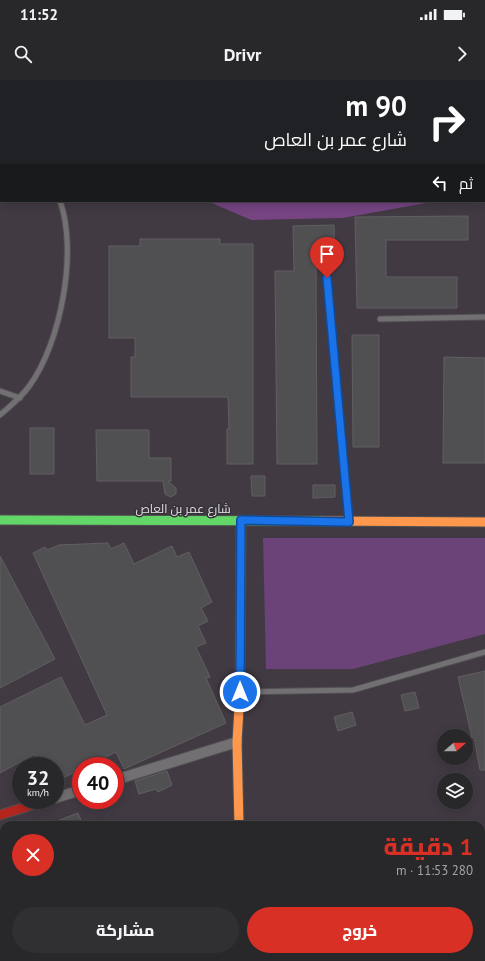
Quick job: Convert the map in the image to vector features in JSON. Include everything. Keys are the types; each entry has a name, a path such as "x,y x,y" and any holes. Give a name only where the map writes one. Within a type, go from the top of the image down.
{"street":[{"name":"شارع عمر بن العاص","path":"0,520 485,522"},
{"path":"239,821 236,742 240,692 241,520"},
{"path":"124,777 236,742"},
{"path":"0,815 19,809"}],"lane":[{"path":"0,414 20,398 31,385 41,367 56,327 65,285 67,242 65,221 60,202"},
{"path":"327,278 349,522"},
{"path":"380,319 485,317"},
{"path":"0,391 20,398"},
{"path":"240,692 353,690 485,652"}],"shaded area":[{"path":"0,202 209,202 251,220 343,218 432,202 485,202 485,821 0,821"},
{"path":"209,202 432,202 343,218 251,220"},
{"path":"263,538 485,538 485,634 353,669 266,669"}],"building":[{"path":"468,216 468,240 386,240 386,277 457,277 457,308 357,308 355,217"},
{"path":"334,225 335,264 316,264 317,464 277,464 275,271 294,271 293,226"},
{"path":"140,239 220,239 220,244 253,244 253,464 227,464 227,429 229,429 228,397 131,397 131,357 135,357 135,338 109,338 109,246 140,246"},
{"path":"352,335 379,335 379,447 353,447"},
{"path":"444,357 485,358 485,463 443,463"},
{"path":"30,428 54,428 54,474 30,474"},
{"path":"96,430 149,430 149,458 171,458 171,481 168,481 176,488 176,494 171,497 165,494 163,481 97,481"},
{"path":"251,476 265,476 265,496 252,496"},
{"path":"313,485 335,485 335,497 313,498"},
{"path":"108,543 111,549 124,543 134,564 172,546 177,557 189,552 212,602 201,608 208,621 198,626 206,643 196,647 210,677 206,678 226,723 124,769 124,757 118,757 116,752 106,757 72,757 72,774 64,778 64,757 36,757 34,754 29,757 12,757 12,766 0,773 0,707 61,677 85,725 107,715 33,553 45,547 47,550 59,545"},
{"path":"0,556 55,659 0,688"},
{"path":"485,671 485,770 480,770 473,738 473,729 470,729 458,677"},
{"path":"415,692 419,708 405,711 401,695"},
{"path":"352,712 356,725 338,731 334,717"},
{"path":"167,771 172,785 158,792 156,789 139,794 135,781"},
{"path":"78,813 81,821 57,821"}],"traffic: fast":[{"path":"0,520 322,521"}],"traffic: slow":[{"path":"239,821 237,742 240,692 241,520"},
{"path":"322,521 485,522"}],"traffic: jam":[{"path":"0,815 19,809"}],"route":[{"path":"240,692 241,520 349,522 327,278"}]}
